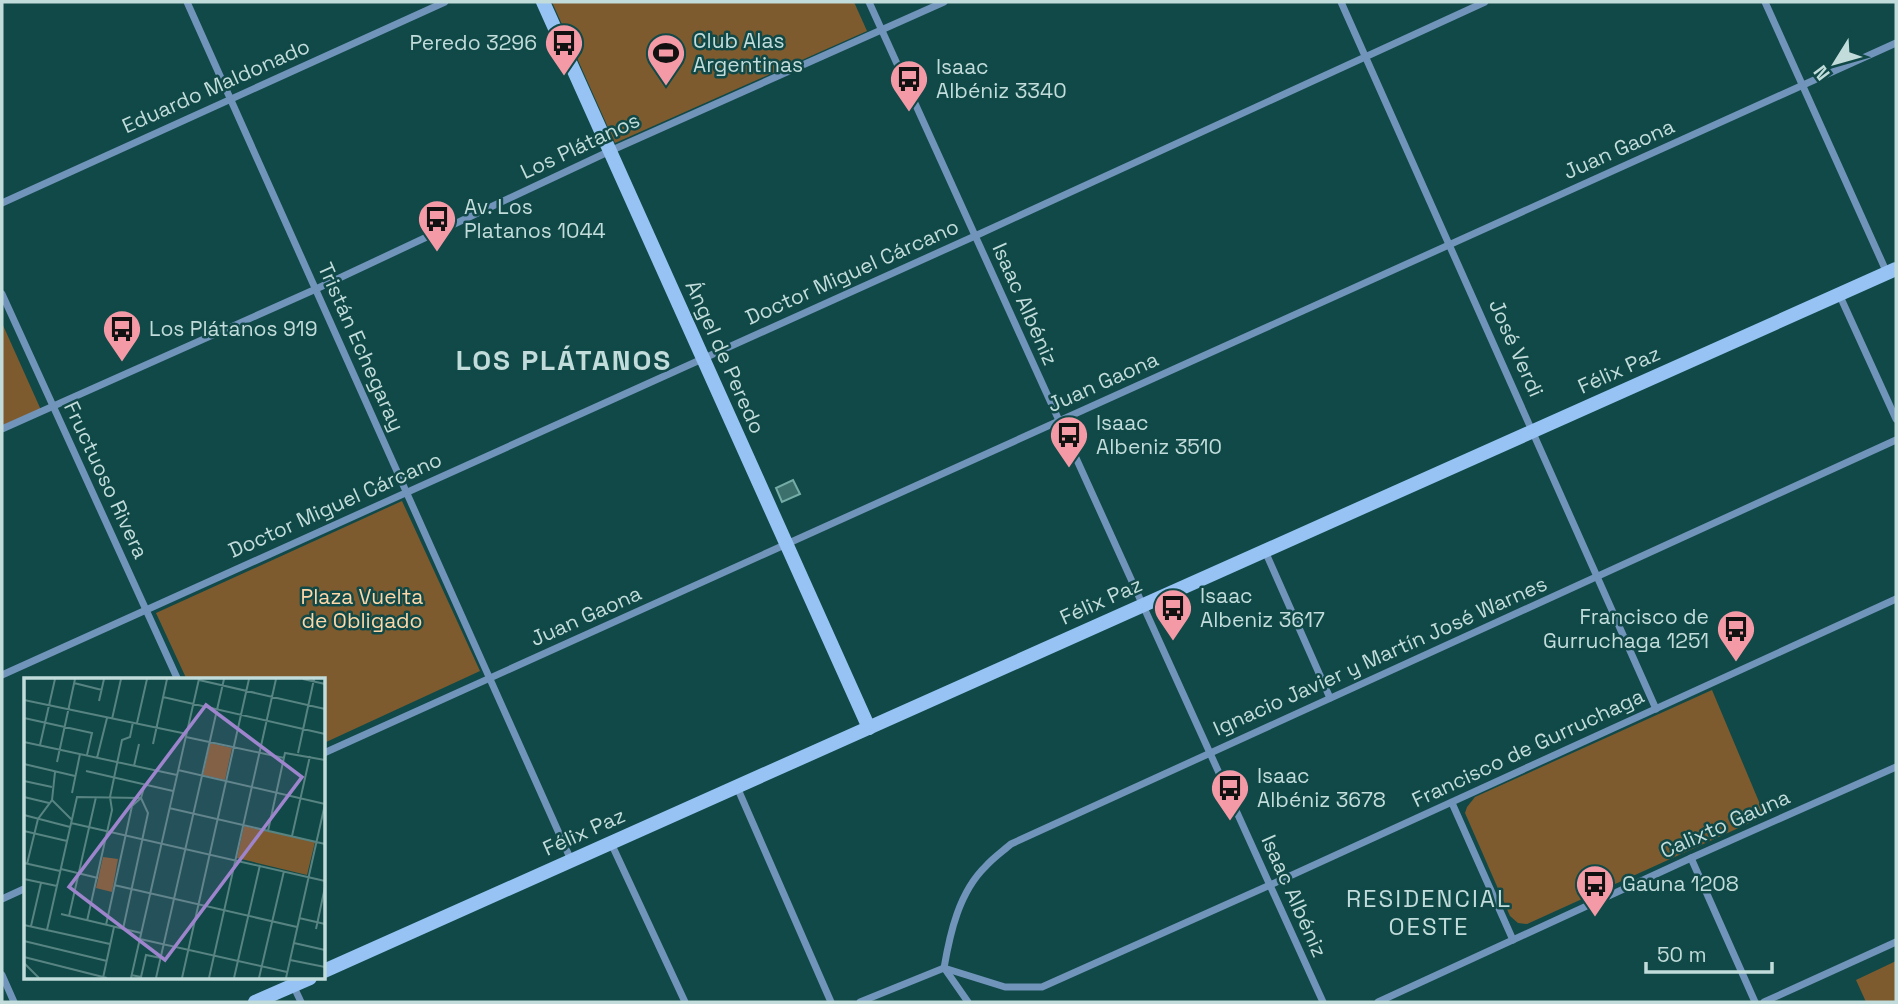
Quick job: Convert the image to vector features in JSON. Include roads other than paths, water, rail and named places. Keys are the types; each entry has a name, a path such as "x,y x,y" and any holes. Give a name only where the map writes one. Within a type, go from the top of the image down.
{"main road":[{"name":"Ángel de Peredo","path":"543,2 869,728"},
{"name":"Félix Paz","path":"326,970 1892,271"},
{"path":"254,1002 308,979"}],"street":[{"name":"Tristán Echegaray","path":"187,2 571,861"},
{"name":"Eduardo Maldonado","path":"2,203 445,2"},
{"name":"Isaac Albéniz","path":"869,2 1323,1002"},
{"name":"Los Plátanos","path":"2,429 316,289 610,151 944,2"},
{"name":"José Verdi","path":"1341,2 1656,709"},
{"name":"Doctor Miguel Cárcano","path":"2,675 975,236 1485,2"},
{"path":"1765,2 1892,271"},
{"name":"Juan Gaona","path":"326,752 1896,43"},
{"name":"Fructuoso Rivera","path":"2,294 177,678"},
{"path":"1839,294 1896,419"},
{"name":"Ignacio Javier y Martín José Warnes","path":"944,968 956,916 969,888 985,867 1011,844 1896,440"},
{"path":"1265,551 1329,698"},
{"name":"Francisco de Gurruchaga","path":"944,968 1005,987 1042,987 1896,599"},
{"name":"Calixto Gauna","path":"1378,1002 1691,858 1896,768"},
{"path":"737,787 831,1002"},
{"path":"1452,803 1513,940"},
{"path":"611,843 685,1002"},
{"path":"1691,858 1755,1002"},
{"path":"2,899 24,889"},
{"path":"1764,1002 1896,942"},
{"path":"860,1002 944,968 968,1002"},
{"path":"2,975 14,1002"},
{"path":"293,985 301,1002"}],"place":[{"name":"Peredo 3296","path":"564,77"},
{"name":"Club Alas Argentinas","path":"666,87"},
{"name":"Isaac Albéniz 3340","path":"909,113"},
{"name":"Av. Los Platanos 1044","path":"437,253"},
{"name":"Los Plátanos 919","path":"122,363"},
{"name":"Isaac Albeniz 3510","path":"1069,469"},
{"name":"Isaac Albeniz 3617","path":"1173,642"},
{"name":"Francisco de Gurruchaga 1251","path":"1736,663"},
{"name":"Isaac Albéniz 3678","path":"1230,822"},
{"name":"Gauna 1208","path":"1595,918"}],"district":[{"name":"LOS PLÁTANOS","path":"564,360"},
{"name":"RESIDENCIAL OESTE","path":"1429,913"}],"park label":[{"name":"Plaza Vuelta de Obligado","path":"362,609"}]}
